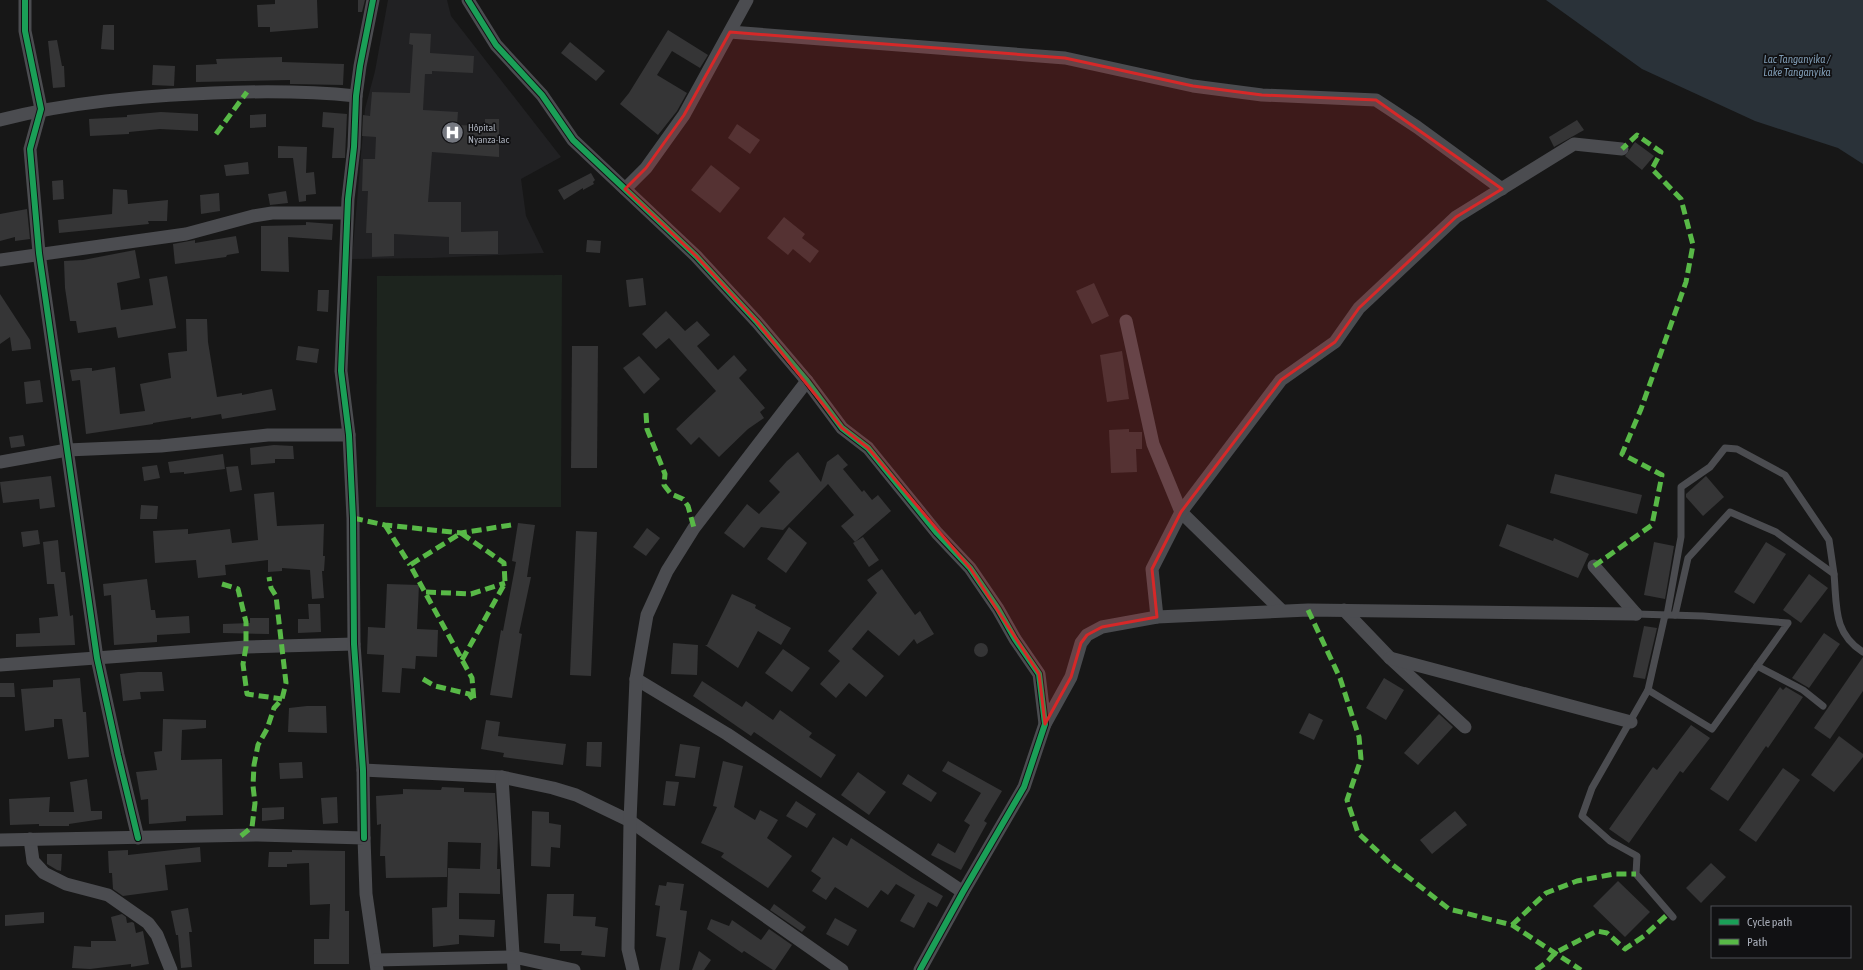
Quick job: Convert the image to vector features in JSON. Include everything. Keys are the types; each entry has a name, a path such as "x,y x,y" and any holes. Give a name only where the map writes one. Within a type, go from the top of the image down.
{"street":[{"path":"25,0 25,31 41,109 30,149 39,253 97,658 138,838"},
{"path":"373,0 360,66 356,96 354,147 347,213 341,371 349,435 354,518 354,644 363,770 366,894 377,965 514,957 574,970"},
{"path":"468,0 496,46 542,95 573,140 696,256 757,322 807,381 842,428 868,448 937,533 970,568 1039,674 1046,724"},
{"path":"625,189 646,168 684,115 747,0"},
{"path":"730,32 1065,58 1193,86 1262,95 1376,100 1417,127 1502,189"},
{"path":"0,120 41,109 161,95 280,91 320,92 356,96"},
{"path":"1157,617 1152,569 1181,512 1281,380 1335,342 1359,308 1456,217 1574,144 1622,149"},
{"path":"0,260 39,253 116,245 186,234 253,216 272,213 347,213"},
{"path":"1126,321 1153,444 1181,512 1281,610"},
{"path":"633,970 628,949 630,821 636,679 647,615 667,571 725,488 807,381"},
{"path":"0,462 67,450 161,446 268,435 349,435"},
{"path":"1594,566 1636,614"},
{"path":"920,970 1024,786 1046,724 1071,677 1081,643 1087,635 1102,627 1157,617 1281,610 1636,614"},
{"path":"1344,610 1390,658 1465,726"},
{"path":"0,665 246,647 354,644"},
{"path":"1390,658 1631,722"},
{"path":"636,679 727,734 963,892"},
{"path":"363,770 427,772 502,777 553,788 576,795 630,821 842,970"},
{"path":"502,777 514,970"},
{"path":"0,840 258,835 310,838 364,838"},
{"path":"30,840 33,861 44,873 66,884 108,895 148,923 157,934 171,970"}],"lane":[{"path":"1669,615 1681,537 1681,487 1710,467 1724,448 1737,449 1785,475 1829,540 1834,574 1838,622 1851,644 1863,652"},
{"path":"1673,918 1636,874 1637,856 1610,841 1582,816 1592,788 1648,690 1669,615 1688,558 1730,512 1776,532 1834,574"},
{"path":"1636,614 1788,623 1712,729 1648,690"},
{"path":"1757,666 1803,690 1823,706"}],"highlighted area":[{"path":"730,32 1065,58 1193,86 1262,95 1376,100 1502,189 1456,217 1359,308 1335,342 1281,380 1181,512 1152,569 1157,617 1102,627 1087,635 1081,643 1071,677 1045,724 1039,674 970,568 868,448 842,428 757,322 696,256 625,189 646,168 684,115"}],"shaded area":[{"name":"Hôpital Nyanza-lac","path":"388,0 447,0 451,16 561,157 521,179 526,216 544,253 432,258 352,259 365,109 375,71"},
{"path":"562,275 561,507 376,507 377,276"}],"water":[{"name":"Lac Tanganyika / Lake Tanganyika","path":"1546,0 1863,0 1863,164 1838,148 1755,121 1642,69"}],"building":[{"path":"275,0 317,0 318,28 270,32 270,27 258,27 257,5 275,4"},
{"path":"358,0 365,0 362,12 358,12"},
{"path":"103,25 114,25 114,50 101,49"},
{"path":"668,30 708,55 700,68 672,51 657,75 687,93 677,111 658,135 620,104 629,93"},
{"path":"410,33 431,34 430,53 474,56 473,73 432,71 432,74 425,74 423,110 458,112 457,125 485,126 485,119 499,119 499,157 432,152 428,202 461,202 461,232 498,231 498,254 449,254 449,237 394,234 394,256 372,257 372,233 366,233 368,191 362,191 363,159 375,159 376,137 362,136 363,115 370,116 372,92 410,93 413,45 409,44"},
{"path":"57,40 62,66 64,66 65,87 53,88 48,41"},
{"path":"570,42 605,71 596,81 561,53"},
{"path":"282,57 282,62 344,64 343,85 290,84 290,80 196,82 196,65 217,64 216,59"},
{"path":"153,65 175,66 174,86 152,85"},
{"path":"161,112 198,114 198,131 160,129 129,132 129,134 90,136 89,119 127,117 127,115"},
{"path":"323,112 347,114 345,158 332,158 334,128 322,127"},
{"path":"266,114 266,127 250,128 250,115"},
{"path":"1577,120 1584,130 1554,147 1549,137"},
{"path":"737,124 760,140 750,154 728,138"},
{"path":"1635,142 1654,156 1642,170 1625,156"},
{"path":"278,146 307,147 306,173 314,172 316,194 306,195 306,201 299,202 293,158 278,158"},
{"path":"248,162 249,174 226,176 224,165"},
{"path":"711,165 740,188 720,213 691,190"},
{"path":"591,173 595,180 593,182 594,184 583,190 583,188 564,200 558,190"},
{"path":"63,180 64,199 53,200 52,181"},
{"path":"113,189 127,190 128,204 168,200 167,221 148,221 149,224 59,233 58,220 112,214"},
{"path":"286,191 288,203 270,205 268,194"},
{"path":"219,193 220,211 201,214 200,195"},
{"path":"27,209 30,239 15,241 15,237 0,241 0,214"},
{"path":"784,217 805,234 802,238 819,251 810,263 793,249 788,255 767,238"},
{"path":"306,222 333,224 332,240 288,237 289,272 261,271 261,226 306,225"},
{"path":"236,236 239,253 227,255 226,257 175,264 173,244 195,240 195,243"},
{"path":"587,240 601,241 600,253 586,252"},
{"path":"135,250 140,278 117,283 121,310 153,305 149,279 167,276 176,328 118,338 116,327 78,333 76,321 70,321 65,288 64,261 83,260"},
{"path":"643,278 646,305 629,307 626,280"},
{"path":"1094,283 1109,316 1092,324 1076,291"},
{"path":"318,290 329,290 328,312 317,311"},
{"path":"0,294 30,340 31,349 12,351 10,337 0,344"},
{"path":"666,311 685,331 697,321 710,335 697,346 718,370 734,355 747,370 739,378 765,408 760,412 764,418 748,429 719,457 699,437 691,445 676,429 716,391 669,338 656,349 642,334"},
{"path":"186,319 207,319 208,342 217,397 242,393 242,395 272,389 276,410 222,419 221,414 191,419 191,417 86,434 80,380 72,381 70,370 92,368 92,371 115,367 120,414 145,411 140,384 171,378 168,353 187,351"},
{"path":"298,346 319,349 317,363 296,360"},
{"path":"572,346 598,346 597,468 571,468"},
{"path":"1122,351 1129,399 1107,402 1100,355"},
{"path":"639,356 660,379 644,394 623,368"},
{"path":"40,380 43,402 26,404 24,382"},
{"path":"1129,429 1129,432 1142,432 1142,449 1136,449 1137,472 1111,473 1109,430"},
{"path":"23,435 25,446 11,448 9,437"},
{"path":"274,445 293,446 294,459 275,459 275,463 251,465 250,448"},
{"path":"798,452 821,482 827,462 838,454 848,465 843,469 862,492 864,490 872,500 878,495 891,511 855,542 841,526 854,515 828,484 783,530 761,527 744,548 724,533 747,504 759,514 780,492 769,481 787,461"},
{"path":"223,454 225,469 184,474 184,472 170,473 168,462"},
{"path":"157,465 160,478 144,481 142,467"},
{"path":"238,466 242,490 230,492 226,467"},
{"path":"1555,474 1642,495 1637,514 1550,493"},
{"path":"51,476 55,507 40,509 39,499 3,503 0,482"},
{"path":"1706,476 1724,497 1703,516 1686,497 1686,494"},
{"path":"274,492 277,526 324,524 323,556 325,556 324,571 322,571 324,598 312,599 310,570 282,568 282,571 268,572 268,560 225,565 226,575 198,578 196,560 155,563 153,531 188,529 188,534 230,529 232,543 258,540 254,494"},
{"path":"141,505 158,506 157,519 140,519"},
{"path":"518,523 535,525 527,577 531,577 519,633 522,634 512,698 490,695 501,630 503,631 516,562 512,561"},
{"path":"1507,524 1553,541 1554,538 1589,554 1578,578 1499,546"},
{"path":"789,527 807,543 786,573 767,559"},
{"path":"647,528 660,538 646,556 633,547"},
{"path":"38,530 40,544 23,547 21,532"},
{"path":"576,531 597,532 591,676 570,675"},
{"path":"863,537 879,560 869,567 853,543"},
{"path":"58,540 61,572 65,572 70,616 73,615 75,645 16,647 16,634 40,633 39,618 58,616 54,584 47,584 43,542"},
{"path":"1654,542 1674,546 1665,599 1644,595"},
{"path":"1766,542 1786,554 1754,604 1734,592"},
{"path":"882,569 915,615 920,611 934,634 917,644 914,639 899,656 868,630 852,649 884,676 866,697 849,683 836,698 820,684 840,661 828,651 877,593 867,580"},
{"path":"1809,574 1828,588 1801,623 1783,610"},
{"path":"147,579 151,610 155,610 156,618 189,616 190,633 157,635 157,642 114,645 111,595 104,596 103,584"},
{"path":"387,584 419,585 417,629 438,630 437,657 416,656 415,669 402,668 400,693 382,692 384,655 367,654 368,627 385,628"},
{"path":"732,594 756,605 755,608 791,628 781,645 758,631 738,668 705,645 707,645"},
{"path":"308,604 320,604 321,632 298,633 298,619 309,619"},
{"path":"250,618 269,618 269,634 223,633 223,624 250,623"},
{"path":"1644,626 1657,628 1645,679 1633,677"},
{"path":"1824,633 1840,644 1809,688 1792,678"},
{"path":"673,643 698,645 697,675 671,674"},
{"path":"981,643 986,645 988,650 986,655 981,657 976,655 974,650 976,645"},
{"path":"783,649 810,668 792,692 765,673"},
{"path":"1863,657 1863,691 1830,739 1814,728"},
{"path":"162,672 164,691 140,692 141,699 123,701 120,674"},
{"path":"80,678 83,712 86,712 89,757 68,759 62,719 54,719 54,727 25,731 21,689 53,687 53,680"},
{"path":"1384,678 1404,690 1386,720 1366,708"},
{"path":"702,681 742,707 746,701 773,720 780,710 812,733 809,737 836,755 821,778 754,732 751,736 693,696"},
{"path":"0,683 14,683 15,697 0,697"},
{"path":"1780,687 1783,690 1786,687 1803,697 1768,748 1766,746 1728,801 1710,789"},
{"path":"326,706 327,733 288,732 289,708"},
{"path":"1309,713 1323,720 1314,740 1299,733"},
{"path":"1439,714 1453,727 1418,765 1404,753"},
{"path":"163,719 206,720 206,728 182,730 181,760 222,759 223,815 186,816 186,821 149,824 148,799 141,800 136,772 157,770 154,752 162,751"},
{"path":"486,720 500,722 498,736 566,744 563,765 503,757 504,753 481,749"},
{"path":"1691,725 1710,738 1683,773 1680,771 1629,843 1609,829 1653,767 1657,770"},
{"path":"1839,736 1863,754 1863,757 1834,792 1811,775"},
{"path":"587,742 602,742 601,767 586,766"},
{"path":"680,744 700,747 695,778 675,776"},
{"path":"723,761 743,766 734,807 755,820 760,810 778,820 767,838 792,856 768,888 721,857 724,853 701,843 717,807 713,806"},
{"path":"948,761 1002,791 984,821 987,823 961,870 931,855 938,843 955,853 970,825 964,821 981,793 942,771"},
{"path":"302,762 303,778 280,779 279,763"},
{"path":"1783,768 1800,780 1756,842 1739,830"},
{"path":"858,772 886,792 869,815 841,795"},
{"path":"908,774 937,793 931,802 902,784"},
{"path":"87,779 91,811 102,811 102,819 69,824 69,826 39,826 39,824 10,825 9,799 50,797 49,812 74,812 70,782"},
{"path":"666,781 679,782 675,806 663,805"},
{"path":"442,787 464,788 464,792 495,793 498,834 497,869 500,869 500,894 459,893 459,919 495,920 494,937 459,935 459,944 433,947 432,908 447,907 448,868 480,869 481,843 448,842 447,877 386,878 385,856 380,856 381,824 377,825 376,796 403,794 403,789 441,790"},
{"path":"337,797 338,823 323,824 321,798"},
{"path":"796,801 816,814 807,828 786,816"},
{"path":"284,807 284,819 262,821 262,808"},
{"path":"532,811 549,812 549,823 561,825 560,848 551,847 550,867 531,866"},
{"path":"1455,811 1467,825 1432,854 1420,840"},
{"path":"833,837 847,846 851,838 912,878 943,896 937,907 928,902 914,928 900,921 915,895 896,884 888,895 881,890 868,908 835,887 826,900 812,891 821,878 811,871"},
{"path":"200,847 201,862 165,865 168,890 123,896 113,889 112,873 109,873 108,851 128,850 128,855"},
{"path":"292,850 345,851 345,911 349,911 349,964 314,964 314,939 329,939 330,904 310,905 309,863 287,864 287,867 268,867 269,852 292,852"},
{"path":"47,854 62,854 61,871 47,864"},
{"path":"1711,863 1726,877 1701,903 1686,888"},
{"path":"1618,881 1650,912 1625,937 1593,906"},
{"path":"667,882 684,884 680,910 687,911 679,970 660,970 666,938 656,936 660,906 655,905 659,885 666,886"},
{"path":"547,894 574,894 573,916 596,917 595,926 608,928 605,957 581,955 582,951 560,951 560,944 544,943"},
{"path":"774,904 806,927 802,932 770,910"},
{"path":"188,908 192,932 189,932 192,967 181,968 178,935 176,935 171,911"},
{"path":"44,912 44,923 5,926 5,915"},
{"path":"122,914 126,917 127,923 134,923 136,933 143,931 149,964 131,967 131,964 90,969 72,968 74,946 91,947 91,941 116,941 111,917"},
{"path":"835,918 857,930 848,946 826,934"},
{"path":"711,919 729,926 732,920 761,940 769,929 792,945 775,970 773,970 744,951 742,953 707,929"},
{"path":"699,951 711,960 704,970 692,970"}],"marked path":[{"path":"216,134 247,92"},
{"path":"1594,566 1652,525 1662,475 1622,454 1641,409 1686,282 1693,245 1681,199 1652,169 1661,152 1637,135 1622,149"},
{"path":"646,413 647,429 665,474 664,485 671,494 683,499 688,506 694,528"},
{"path":"353,518 385,525 461,533 511,525"},
{"path":"385,525 410,565"},
{"path":"462,660 505,583 504,563 461,533 410,565 472,678 474,701"},
{"path":"241,836 252,827 255,803 253,786 254,765 258,745 267,729 274,708 282,699 286,683 276,596 271,588 269,577"},
{"path":"426,592 471,594 505,583"},
{"path":"222,584 238,589 246,622 246,647 243,664 247,694 282,699"},
{"path":"1308,610 1340,678 1359,737 1361,759 1347,800 1358,833 1389,862 1449,909 1512,925 1581,970"},
{"path":"423,679 435,686 469,694 474,701"},
{"path":"1512,925 1546,893 1577,881 1614,874 1636,874"},
{"path":"1536,970 1547,962 1555,953 1597,931 1607,933 1625,949 1644,936 1669,913"}],"cycle path":[{"path":"25,0 25,31 41,109 30,149 39,253 97,658 138,838"},
{"path":"364,838 363,770 354,644 353,518 349,435 341,371 348,199 354,147 356,96 360,66 373,0"},
{"path":"468,0 496,45 542,95 573,140 696,256 757,322 807,381 842,428 868,448 937,533 970,568 1039,674 1045,724 1024,787 920,970"}],"place":[{"name":"Hôpital Nyanza-lac","path":"452,133"}]}
